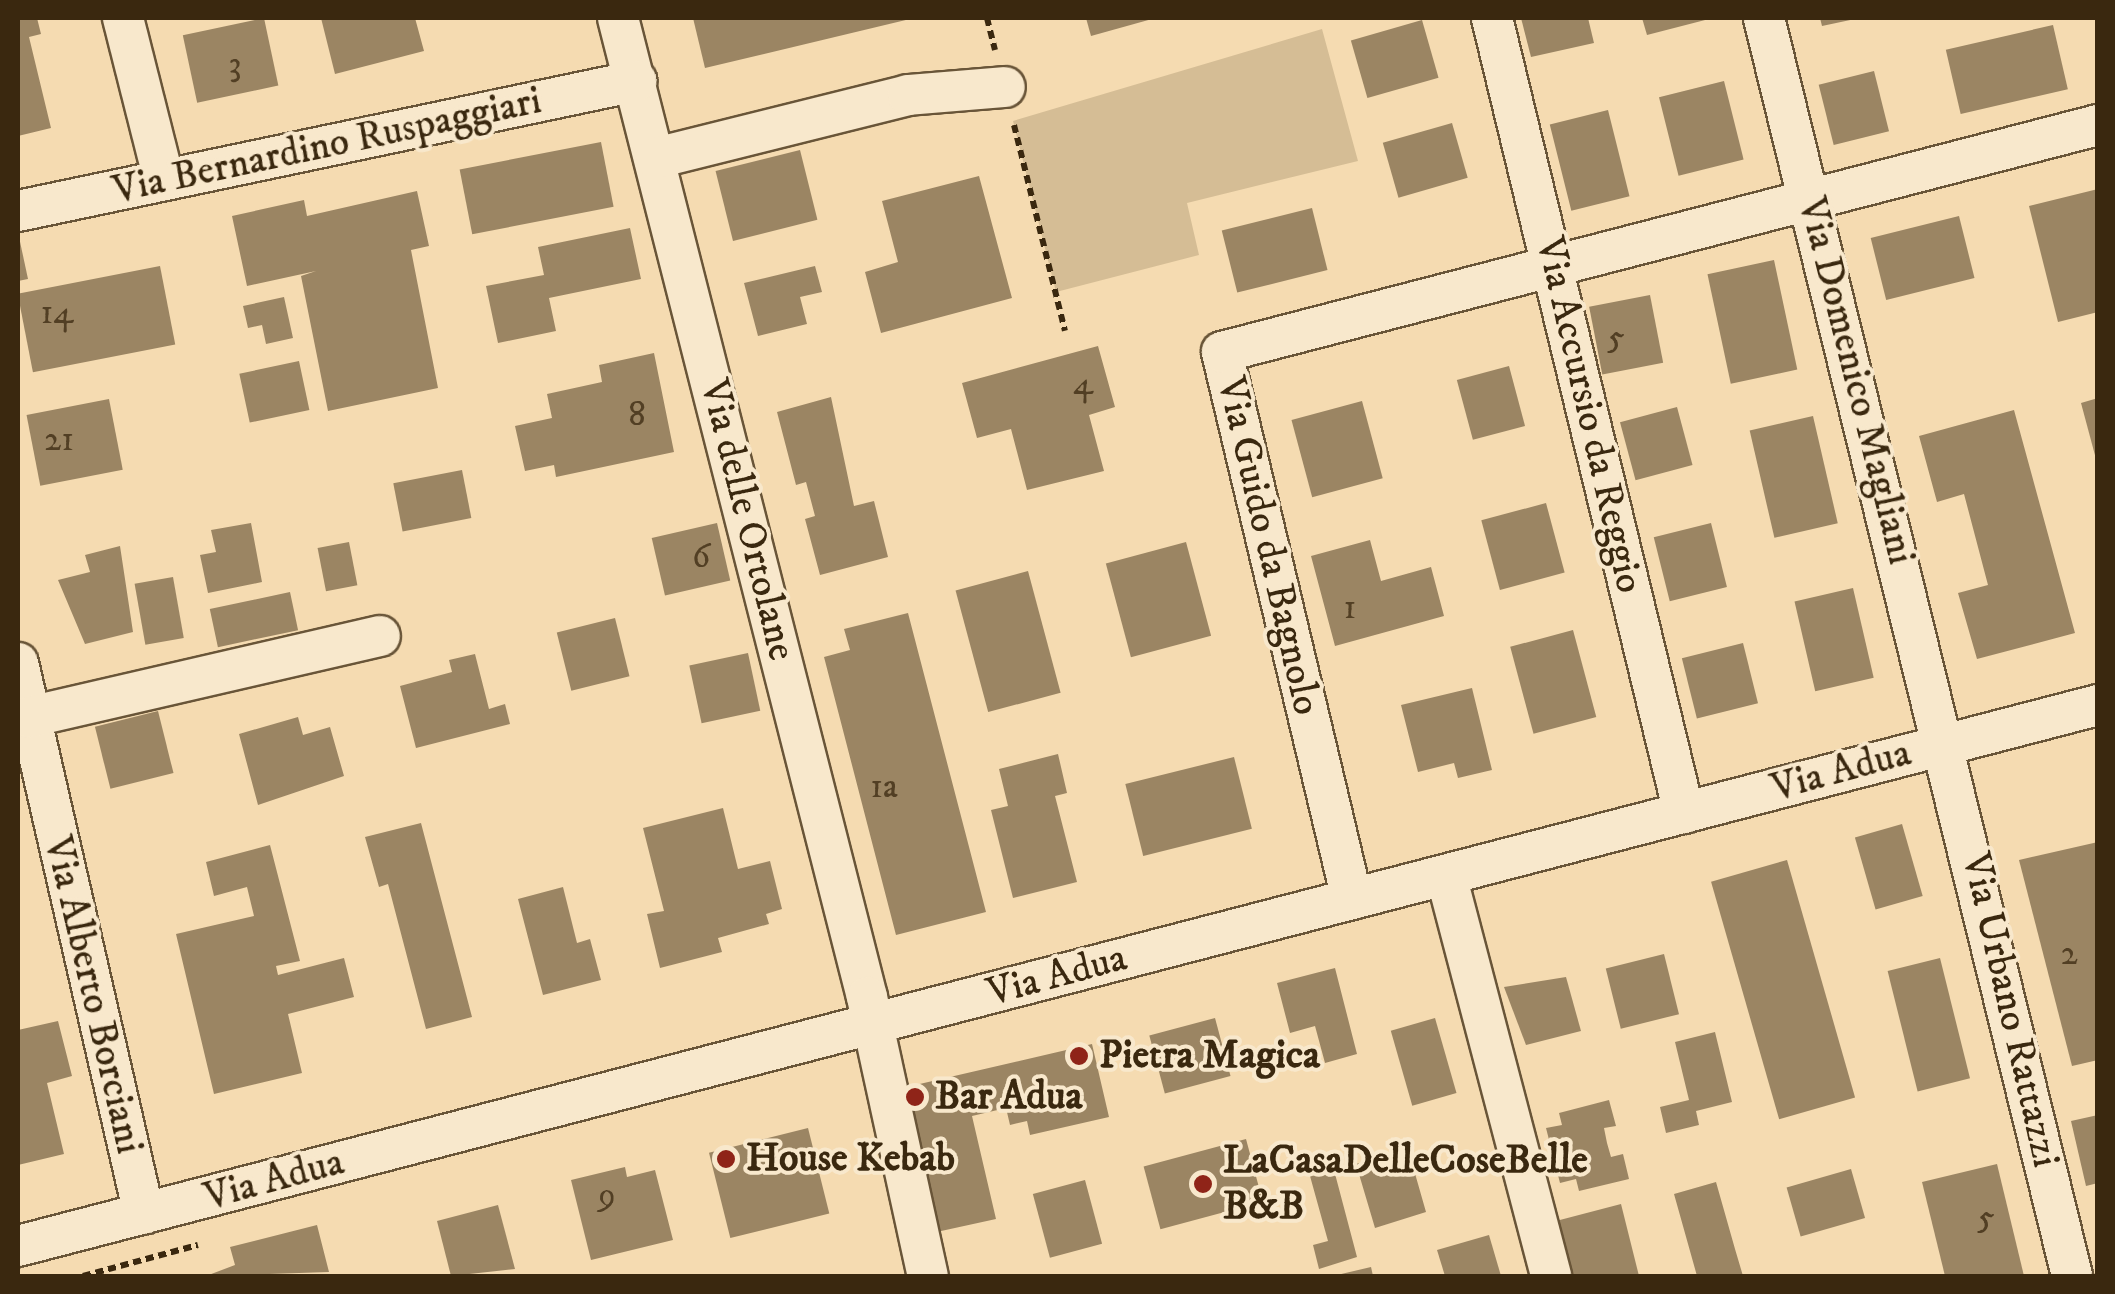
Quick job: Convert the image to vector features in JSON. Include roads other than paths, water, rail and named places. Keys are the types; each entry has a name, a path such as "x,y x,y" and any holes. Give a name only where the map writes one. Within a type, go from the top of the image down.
{"street":[{"path":"123,18 164,180"},
{"name":"Via delle Ortolane","path":"618,18 874,1024 928,1276"},
{"name":"Via Accursio da Reggio","path":"1492,18 1684,812"},
{"name":"Via Domenico Magliani","path":"1764,18 1948,744"},
{"name":"Via Bernardino Ruspaggiari","path":"18,211 636,81"},
{"path":"656,158 908,95 1005,87"},
{"path":"1555,268 2098,125"},
{"name":"Via Guido da Bagnolo","path":"1352,899 1222,352 1555,268"},
{"path":"29,717 380,636"},
{"name":"Via Alberto Borciani","path":"18,663 144,1214"},
{"name":"Via Adua","path":"18,1246 2098,705"},
{"name":"Via Urbano Rattazzi","path":"1948,744 2072,1276"},
{"path":"1446,874 1552,1276"}],"place":[{"name":"Pietra Magica","path":"1079,1056"},
{"name":"Bar Adua","path":"915,1097"},
{"name":"House Kebab","path":"726,1159"},
{"name":"LaCasaDelleCoseBelle B&B","path":"1203,1184"}]}
